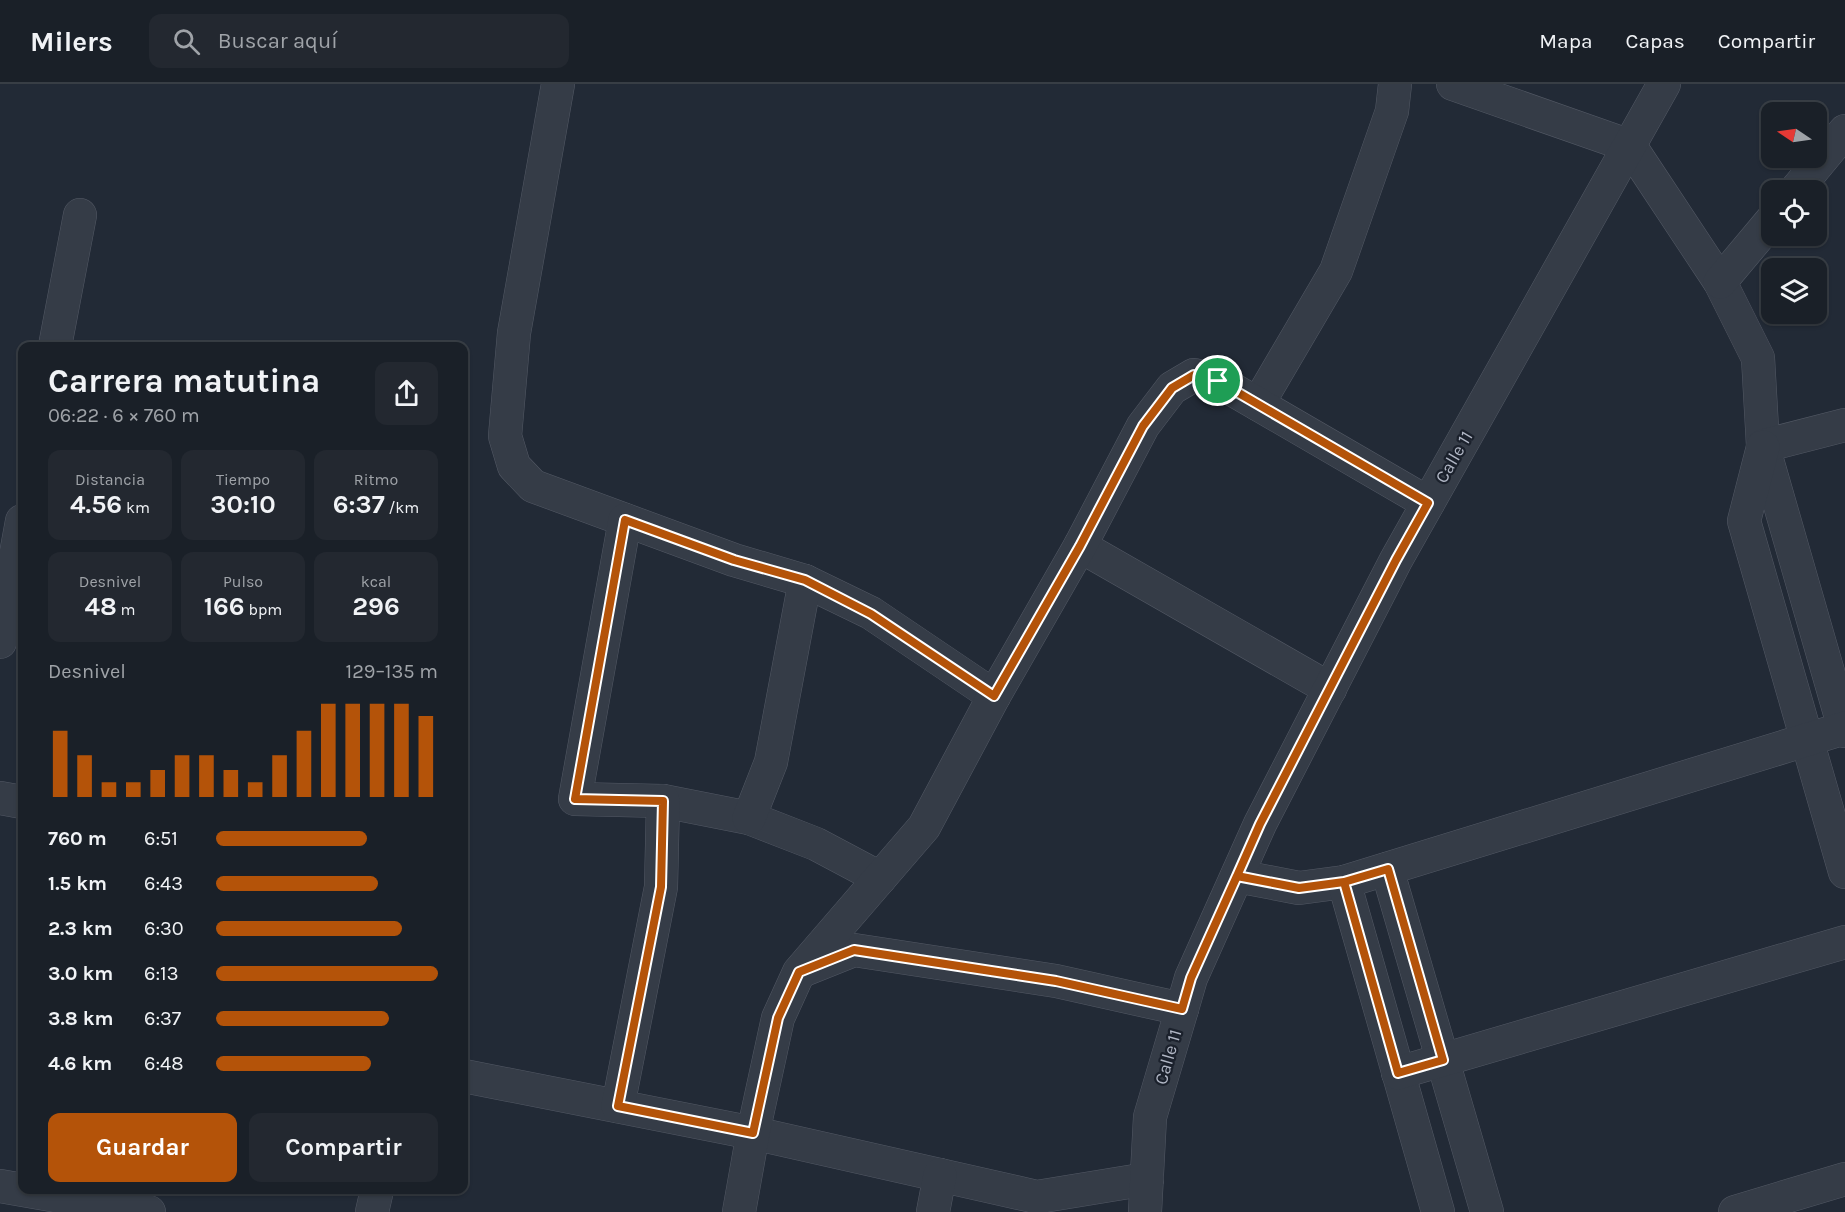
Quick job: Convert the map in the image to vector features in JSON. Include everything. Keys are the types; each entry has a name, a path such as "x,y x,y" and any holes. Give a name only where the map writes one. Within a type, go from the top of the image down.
{"street":[{"path":"558,84 514,333 505,436 514,466 533,486 734,560 805,580 871,614 994,696"},
{"path":"1258,404 1336,271 1392,111 1395,84"},
{"path":"1237,876 1299,888 1344,882 1845,730 1837,675 1763,446 1758,358 1720,282 1630,146 1453,84"},
{"name":"Calle 11","path":"1145,1212 1150,1117 1191,978 1260,824 1396,560 1664,84"},
{"path":"1804,180 1845,131"},
{"path":"56,342 80,215"},
{"path":"1720,282 1761,233"},
{"path":"740,1212 753,1133 778,1018 799,972 924,827 994,696 1080,546 1143,426 1172,388 1194,375 1218,381 1428,503"},
{"path":"1763,446 1845,425"},
{"path":"1763,446 1744,521 1845,872"},
{"path":"625,520 575,799 663,801 749,818 816,844 880,878"},
{"path":"0,642 18,543"},
{"path":"1080,546 1330,689"},
{"path":"749,818 771,762 805,580"},
{"path":"1792,688 1837,675"},
{"path":"0,798 18,801"},
{"path":"618,1106 661,887 663,801"},
{"path":"1388,869 1487,1212"},
{"path":"1344,882 1438,1212"},
{"path":"1398,1073 1845,942"},
{"path":"799,972 854,950 1056,981 1182,1009"},
{"path":"468,1077 753,1133 1037,1197 1147,1179"},
{"path":"933,1212 939,1175"},
{"path":"1735,1212 1845,1179"},
{"path":"0,1186 18,1189"},
{"path":"44,1194 148,1212"},
{"path":"372,1212 376,1194"}],"route":[{"path":"1218,381 1194,375 1172,388 1143,426 1080,546 994,696 871,614 805,580 734,560 625,520 575,799 663,801 661,887 618,1106 753,1133 778,1018 799,972 854,950 1056,981 1182,1009 1191,978 1237,876 1299,888 1344,882 1398,1073 1443,1060 1388,869 1344,882 1299,888 1237,876 1260,824 1396,560 1428,503 1218,381"}]}
